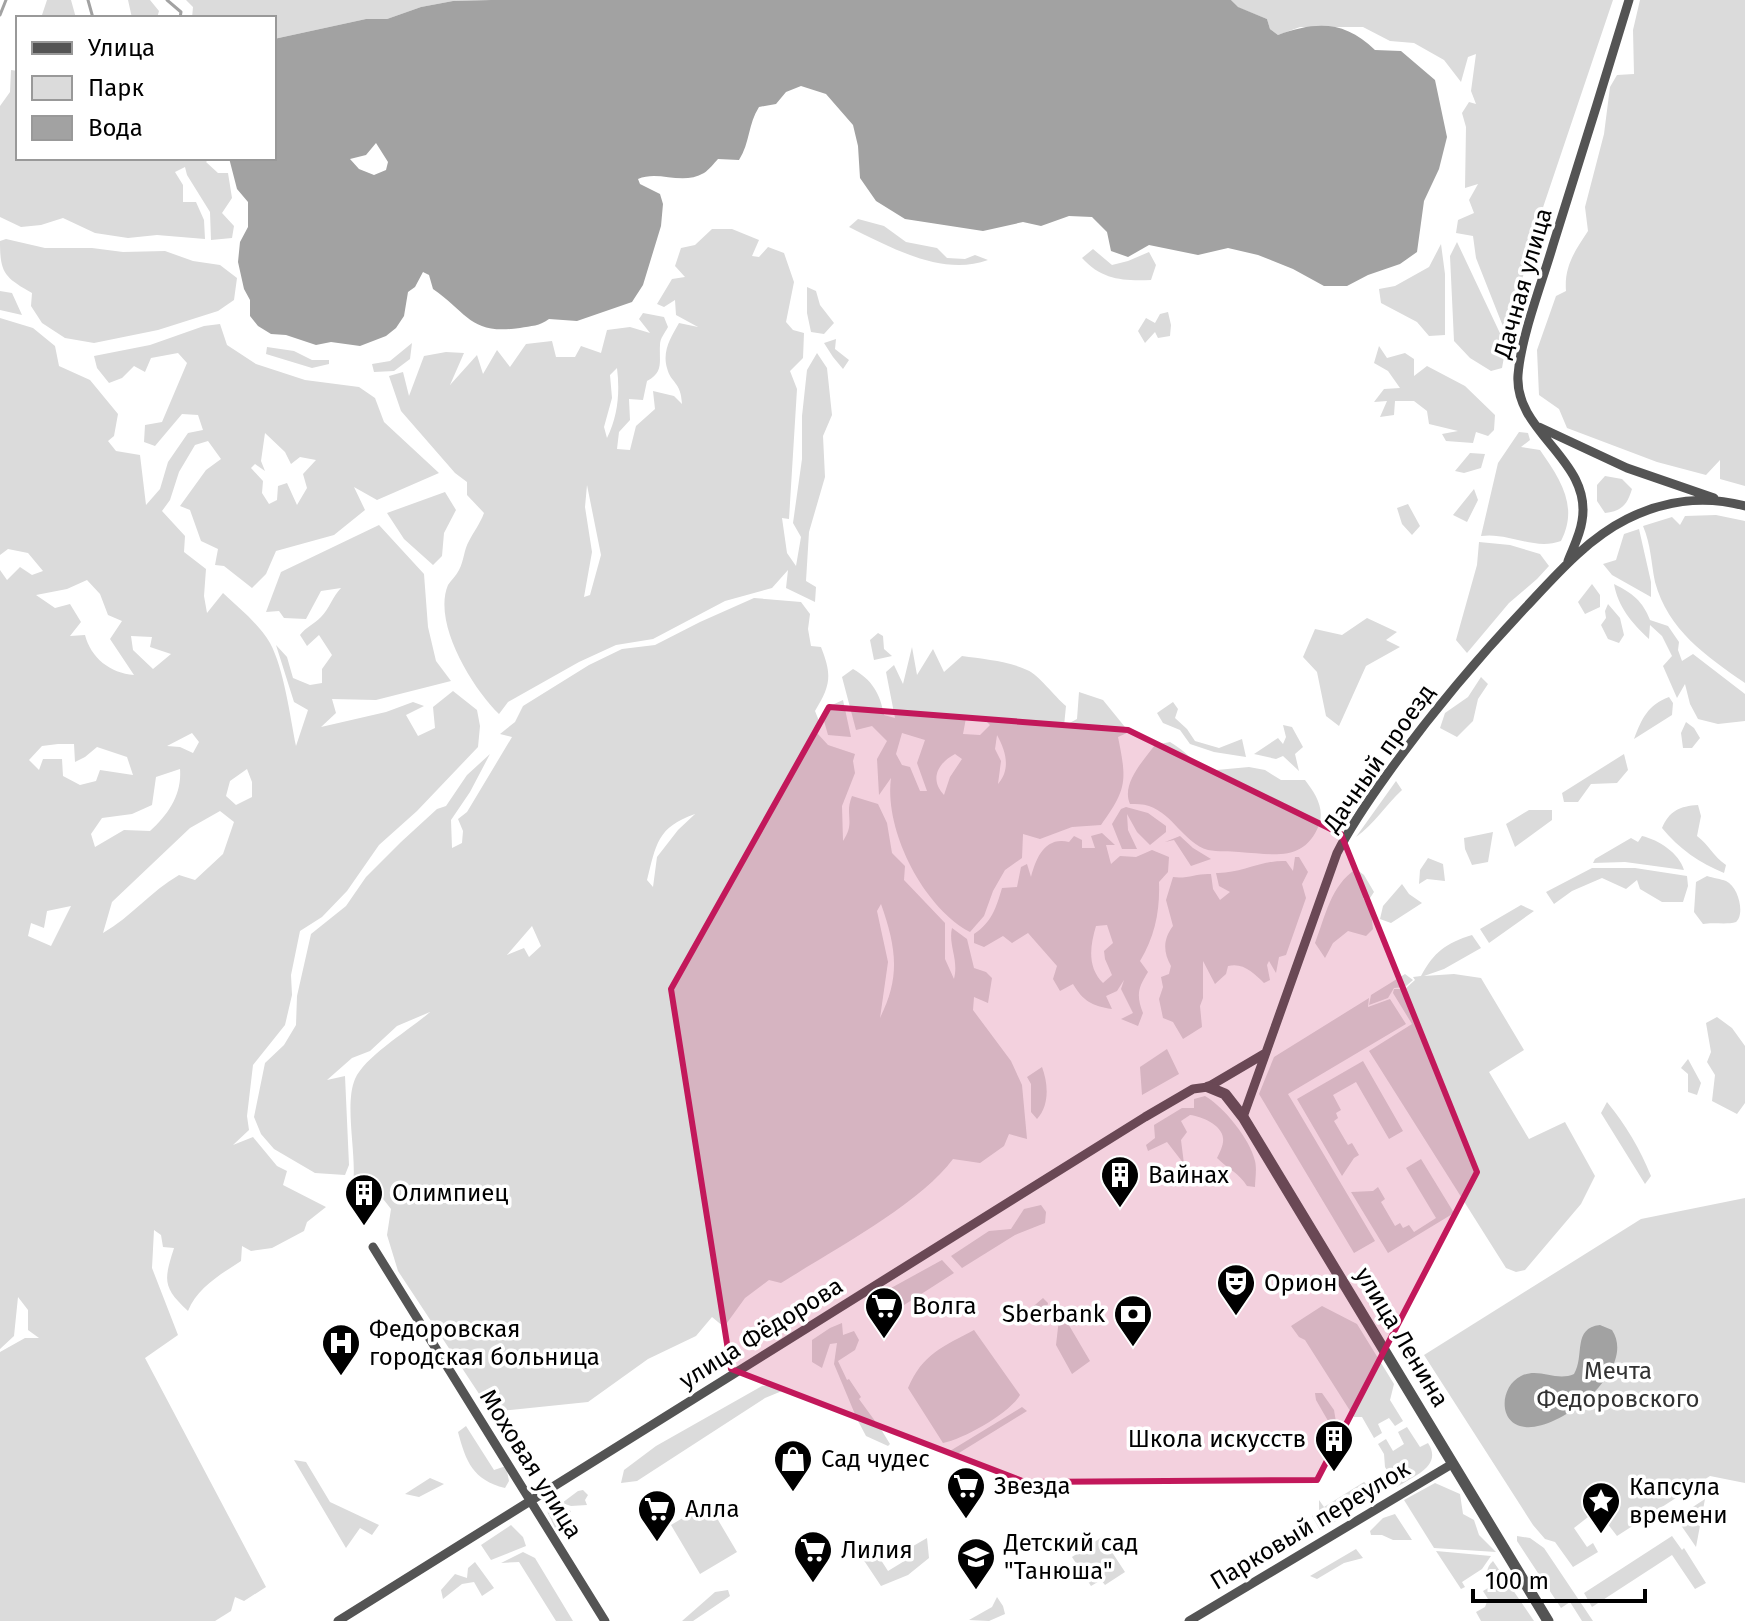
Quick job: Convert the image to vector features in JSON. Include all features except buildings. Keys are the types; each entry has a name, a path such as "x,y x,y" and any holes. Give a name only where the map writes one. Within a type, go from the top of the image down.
{"street":[{"name":"Дачная улица","path":"1566,564 1583,519 1583,499 1576,480 1526,410 1520,395 1518,376 1629,0"},
{"path":"1537,426 1627,468 1745,506"},
{"name":"Дачный проезд","path":"1243,1117 1337,853 1349,830 1422,726 1470,666 1566,564 1603,533 1652,507 1717,499"},
{"name":"улица Фёдорова","path":"338,1621 1145,1117 1193,1089 1208,1087 1264,1054"},
{"name":"улица Ленина","path":"1208,1087 1225,1094 1243,1117 1548,1621"},
{"name":"Моховая улица","path":"373,1247 605,1621"},
{"name":"Парковый переулок","path":"1189,1621 1452,1464"}],"highlighted area":[{"path":"829,707 1128,730 1341,834 1477,1172 1317,1480 1025,1482 731,1369 671,989"}],"green space":[{"path":"47,0 71,0 75,16 42,16"},
{"path":"128,0 150,0 159,11 158,16 132,16"},
{"path":"186,0 491,0 453,1 421,7 387,19 366,19 276,39 276,16 192,16 193,7"},
{"path":"1231,0 1613,0 1533,237 1518,296 1504,329 1476,258 1473,236 1456,233 1458,220 1474,213 1469,200 1478,184 1465,188 1466,127 1462,113 1469,102 1476,104 1471,91 1476,54 1468,57 1461,82 1444,60 1414,43 1390,41 1363,27 1300,27 1278,35 1270,29 1267,19 1237,7"},
{"path":"1640,0 1745,0 1745,486 1720,479 1720,460 1706,475 1657,462 1567,428 1559,409 1539,395 1537,350 1556,296 1566,291 1571,259 1588,231 1585,207 1604,134 1610,87 1617,75 1634,74 1633,30"},
{"path":"11,70 16,71 16,160 208,160 206,162 218,173 228,173 232,198 222,213 234,226 232,238 211,240 210,212 185,167 175,172 183,185 183,202 196,202 204,220 205,239 157,235 128,238 95,233 63,218 21,227 0,217 0,106 10,92"},
{"path":"858,219 884,226 906,242 937,248 947,258 965,259 975,255 988,260 953,265 917,257 849,227"},
{"path":"712,229 732,229 759,240 752,256 759,257 768,247 784,253 794,282 786,322 793,330 804,333 803,358 790,371 797,389 789,519 782,518 787,553 796,566 801,537 793,523 802,459 802,416 807,370 817,353 827,368 832,415 823,436 825,477 809,532 806,581 816,587 815,602 786,588 788,570 772,588 725,601 653,639 616,645 579,662 508,702 499,714 467,672 450,636 446,618 448,585 459,570 467,544 484,513 467,495 467,482 455,473 401,411 389,376 403,372 409,396 424,356 464,353 450,385 477,355 483,374 497,350 510,367 526,344 552,341 556,357 575,357 581,346 601,353 607,330 630,327 650,333 639,319 643,313 664,317 668,327 660,342 658,370 647,381 643,400 629,399 630,420 619,432 617,449 630,450 636,426 655,409 653,391 674,396 682,404 680,391 667,368 666,350 679,323 698,327 676,315 675,300 664,307 657,304 672,279 685,277 675,266 681,248 695,245","holes":["617,368 617,404 607,438 604,427 612,398 610,375","587,485 601,555 590,595 584,597 592,552 585,507"]},
{"path":"6,239 45,248 165,251 193,261 220,265 237,278 234,300 218,311 158,330 94,343 65,338 42,323 31,306 32,293 15,283 6,273 1,260 0,241"},
{"path":"1457,242 1506,346 1502,368 1491,371 1470,358 1454,341 1450,256"},
{"path":"1441,244 1445,274 1445,335 1429,336 1417,322 1381,303 1379,289 1395,286 1429,267"},
{"path":"1093,249 1112,265 1149,252 1156,265 1151,280 1122,279 1097,271 1082,258"},
{"path":"807,287 816,291 820,305 834,323 824,334 811,332"},
{"path":"0,291 12,293 22,315 0,310"},
{"path":"1168,312 1170,336 1158,338 1155,332 1145,343 1138,331 1146,318 1155,323 1160,314"},
{"path":"0,318 33,328 55,346 59,366 90,380 118,414 114,436 108,441 116,451 140,455 146,505 160,489 168,462 188,433 203,430 198,415 182,414 155,446 144,442 145,425 162,422 187,363 178,353 151,358 145,372 134,366 122,378 109,383 97,368 94,356 150,345 204,326 220,324 227,345 256,364 305,380 359,387 375,398 384,422 439,473 377,500 354,487 365,510 334,535 276,551 266,574 252,588 224,566 215,565 218,549 201,541 190,510 180,506 206,470 221,459 208,441 195,445 162,511 185,536 184,552 206,569 204,596 207,613 223,593 255,623 270,643 283,679 296,746 308,710 294,702 276,645 287,657 293,678 310,685 322,683 322,669 332,655 319,635 307,646 300,635 324,614 341,588 321,591 306,619 284,618 279,611 266,612 281,572 379,525 424,574 428,627 436,661 451,681 376,700 332,699 336,713 321,727 386,712 413,702 424,706 406,715 418,736 435,728 433,707 453,691 477,710 480,726 478,747 417,811 379,845 347,891 322,917 300,931 285,1025 253,1065 247,1116 249,1130 233,1145 253,1137 277,1166 287,1171 283,1185 326,1207 307,1222 304,1231 272,1248 251,1251 242,1246 241,1261 203,1288 188,1311 173,1296 168,1282 168,1268 174,1248 163,1247 161,1235 154,1230 152,1268 178,1335 145,1358 266,1587 244,1601 235,1597 231,1611 215,1621 0,1621 0,1352 25,1338 39,1338 28,1330 28,1310 18,1297 14,1336 0,1349 0,570 7,580 20,567 32,575 43,571 28,553 8,549 0,555","holes":["265,433 285,452 291,464 300,457 316,460 303,474 307,488 297,505 287,483 278,486 277,500 269,504 262,493 263,481 251,468 255,464 265,471 261,461","87,580 100,594 108,615 122,621 110,639 134,675 117,671 103,663 92,651 85,635 70,636 81,622 70,604 55,608 36,595 67,589","131,636 152,637 150,647 171,654 153,669 133,650","192,733 199,742 193,753 180,747 167,746","74,744 75,762 97,747 127,757 133,775 100,770 96,781 80,785 63,776 62,759 43,759 39,770 29,760 42,746","180,769 179,787 173,803 150,831 124,830 95,847 91,834 102,818 132,814 152,805 156,777","247,769 252,782 252,797 236,805 226,796 230,781","220,811 234,822 223,854 195,880 179,875 103,933 112,902 190,828","71,906 51,946 28,936 31,923 44,928 47,911"]},
{"path":"836,339 835,349 849,360 843,369 824,343"},
{"path":"412,343 410,359 394,371 374,372 372,364 390,361"},
{"path":"1379,346 1387,358 1405,353 1414,359 1414,376 1427,366 1465,386 1495,415 1494,430 1488,436 1476,432 1473,443 1446,441 1442,434 1458,431 1429,424 1427,411 1414,401 1395,401 1394,415 1380,417 1387,401 1374,402 1384,389 1400,388 1388,371 1374,363"},
{"path":"267,347 294,351 312,360 329,360 329,364 312,368 266,354"},
{"path":"1519,432 1528,433 1530,440 1521,447 1540,450 1565,493 1568,516 1561,541 1541,544 1502,536 1481,536 1498,463"},
{"path":"1470,453 1485,454 1481,468 1464,473 1455,471"},
{"path":"1605,476 1622,479 1632,489 1623,506 1605,513 1597,501 1597,485"},
{"path":"1474,489 1478,500 1467,522 1453,515"},
{"path":"445,492 456,510 444,533 442,556 433,565 404,539 387,513"},
{"path":"1408,504 1420,526 1412,535 1402,524 1397,508"},
{"path":"1716,515 1745,521 1745,683 1703,652 1669,614 1655,582 1643,526 1672,517 1680,525 1685,516"},
{"path":"1639,529 1651,582 1651,597 1612,575 1603,564 1616,560 1624,534"},
{"path":"1479,542 1510,545 1540,554 1549,566 1509,603 1467,653 1456,640 1477,565"},
{"path":"1592,584 1600,595 1600,607 1585,614 1578,602"},
{"path":"1614,584 1636,598 1650,620 1668,626 1679,642 1682,661 1693,654 1745,694 1745,721 1718,724 1698,719 1685,684 1677,698 1663,666 1672,656 1662,636 1650,625 1649,639 1637,627 1622,607"},
{"path":"754,598 801,602 810,614 808,629 811,646 821,647 828,673 827,687 815,711 819,721 817,733 828,745 855,754 855,773 842,806 843,841 849,829 852,796 878,804 887,823 892,853 905,866 904,880 945,923 945,959 954,979 952,928 967,939 974,968 992,978 988,1003 974,997 973,1010 1011,1061 1022,1085 1027,1139 1009,1134 1004,1146 980,1163 953,1159 919,1193 873,1226 781,1283 769,1280 745,1298 724,1327 712,1317 696,1336 648,1359 588,1402 491,1412 398,1271 387,1235 391,1209 380,1195 353,1185 351,1102 355,1079 378,1052 430,1012 397,1026 370,1051 352,1058 327,1080 345,1076 349,1165 345,1175 315,1173 274,1149 261,1134 254,1117 265,1063 284,1045 296,1025 297,996 311,934 346,906 366,877 401,842 437,809 446,806 467,775 490,754 451,820 452,848 462,843 463,831 458,819 467,812 512,737 500,734 515,722 523,706 589,665 622,649 655,645","holes":["695,814 657,857 653,887 647,880 660,839 673,825","881,904 894,961 891,989 880,1018 888,962 877,911","532,926 541,946 529,957 524,948 507,955"]},
{"path":"1608,604 1620,618 1624,635 1619,643 1608,639 1601,625 1606,618"},
{"path":"1367,618 1397,632 1386,640 1400,647 1366,666 1339,726 1326,716 1317,672 1303,657 1315,629 1342,635"},
{"path":"878,633 883,636 884,649 892,656 874,660 870,640"},
{"path":"912,647 917,675 933,649 944,672 962,656 1004,662 1032,673 1066,706 1064,726 1077,719 1079,692 1103,700 1129,732 1118,737 1123,784 1101,825 1072,827 1040,839 1023,834 1022,858 1005,870 984,916 970,932 937,905 910,865 894,820 890,799 891,778 879,795 877,759 887,741 872,726 856,730 842,677 853,669 860,673 874,688 884,715 895,718 886,672 894,665 903,684","holes":["981,716 990,725 980,735 963,734 966,718","902,733 925,740 917,763 927,791 920,791 910,767 902,765 896,754","997,735 1006,760 1005,772 998,784 1001,761 995,749","955,754 962,759 950,777 944,795 936,777"]},
{"path":"1481,677 1488,684 1478,699 1473,721 1457,737 1440,728 1445,713 1468,697"},
{"path":"1669,697 1673,703 1672,715 1634,739 1647,713"},
{"path":"843,700 851,737 828,735 824,721 832,705"},
{"path":"1173,702 1178,709 1175,718 1195,741 1219,748 1242,739 1246,757 1190,744 1180,730 1163,723 1157,713"},
{"path":"1686,722 1700,738 1692,748 1683,748 1681,733"},
{"path":"1283,725 1292,727 1303,747 1295,754 1299,771 1283,756 1276,759 1254,754 1278,738 1283,744 1286,737"},
{"path":"1170,742 1206,771 1249,767 1265,770 1281,780 1305,780 1315,795 1321,813 1313,837 1305,846 1286,854 1208,850 1192,841 1157,810 1147,805 1130,804 1128,789 1139,765 1155,745"},
{"path":"1624,754 1628,770 1617,783 1591,784 1578,802 1564,802 1562,793"},
{"path":"1396,781 1402,790 1356,837"},
{"path":"1698,805 1701,816 1697,836 1726,865 1724,873 1690,855 1662,828 1676,810"},
{"path":"1126,807 1148,813 1166,826 1166,832 1150,845 1137,832 1127,814 1128,830 1137,849 1122,849 1112,824 1121,809"},
{"path":"1529,810 1552,810 1552,820 1515,847 1506,824"},
{"path":"1493,832 1488,862 1472,865 1464,838"},
{"path":"1102,833 1115,845 1106,845 1111,864 1120,856 1136,857 1152,850 1169,857 1168,872 1159,882 1159,903 1153,933 1140,961 1148,972 1139,992 1143,1013 1138,1026 1121,1019 1133,1013 1121,989 1124,980 1117,991 1106,996 1112,1009 1105,1008 1084,999 1073,984 1060,991 1053,979 1057,966 1028,933 1012,943 1003,936 984,947 974,943 974,934 989,919 1002,888 1017,887 1021,867 1027,864 1031,877 1039,856 1048,845 1069,842 1074,836 1082,840 1082,848 1095,848 1091,836","holes":["1107,925 1113,943 1104,951 1112,975 1103,983 1094,970 1091,956 1096,926"]},
{"path":"1180,836 1211,859 1191,866 1174,840 1165,842"},
{"path":"1642,836 1668,848 1684,870 1625,862 1593,863 1631,838 1638,842"},
{"path":"1295,857 1299,857 1308,872 1302,884 1306,898 1286,955 1279,957 1276,973 1269,961 1270,980 1264,983 1252,972 1233,965 1228,966 1226,974 1215,984 1203,961 1202,1027 1183,1039 1173,1022 1163,1018 1159,999 1163,987 1161,977 1169,974 1171,966 1165,946 1173,926 1166,900 1173,877 1211,874 1213,889 1220,900 1230,892 1219,886 1216,873 1286,861 1293,871"},
{"path":"1428,858 1443,864 1445,881 1427,879 1419,884 1420,870"},
{"path":"1592,868 1635,868 1687,876 1688,886 1683,902 1662,902 1640,889 1637,880 1626,889 1602,878 1572,891 1554,904 1546,892"},
{"path":"1356,869 1364,875 1374,892 1370,898 1363,898 1371,912 1373,929 1366,936 1348,931 1333,943 1325,958 1315,943 1335,893"},
{"path":"1707,876 1731,884 1740,908 1736,922 1703,924 1694,912 1696,882"},
{"path":"1402,884 1409,894 1422,903 1391,923 1380,919 1383,906"},
{"path":"1521,905 1534,911 1489,943 1480,929"},
{"path":"1472,935 1481,948 1444,969 1424,976 1454,974 1481,978 1524,1050 1489,1072 1529,1139 1565,1122 1595,1176 1581,1204 1525,1270 1516,1272 1506,1268 1369,1051 1412,1024 1393,993 1394,989 1405,989 1415,980 1413,977 1421,976 1442,950"},
{"path":"1405,974 1413,980 1405,987 1394,988 1388,998 1369,1005 1371,995"},
{"path":"1369,998 1368,1007 1390,999 1406,1024 1288,1094 1375,1241 1354,1253 1259,1094 1274,1057"},
{"path":"1717,1017 1732,1028 1745,1046 1745,1103 1737,1114 1712,1101 1715,1075 1707,1062 1711,1052 1706,1023"},
{"path":"1167,1049 1179,1074 1142,1095 1140,1067"},
{"path":"1688,1059 1701,1083 1697,1095 1688,1092 1688,1074 1681,1068"},
{"path":"1363,1061 1403,1131 1389,1139 1356,1082 1333,1095 1341,1110 1336,1113 1338,1118 1334,1121 1348,1145 1352,1143 1359,1155 1342,1176 1297,1099"},
{"path":"1042,1067 1047,1094 1037,1119 1031,1112 1031,1084 1027,1077"},
{"path":"1205,1096 1228,1116 1248,1143 1256,1164 1255,1187 1247,1186 1217,1158 1223,1143 1222,1133 1200,1117 1190,1115 1181,1121 1187,1132 1181,1140 1184,1164 1167,1142 1148,1151 1146,1145 1155,1138 1154,1125 1182,1108 1194,1108 1194,1099"},
{"path":"1607,1102 1647,1166 1651,1176 1645,1184 1601,1113"},
{"path":"1421,1159 1454,1213 1388,1253 1351,1192 1373,1191 1378,1187 1385,1199 1381,1202 1395,1226 1400,1223 1403,1228 1409,1225 1414,1232 1436,1218 1406,1168"},
{"name":"Мечта Федоровского","path":"1745,1198 1745,1483 1710,1476 1617,1536 1597,1510 1574,1528 1587,1547 1593,1543 1598,1552 1573,1567 1555,1542 1545,1539 1533,1525 1424,1355 1641,1219"},
{"path":"1041,1205 1046,1212 1045,1223 1015,1235 962,1268 951,1256 989,1231 1011,1229 1024,1209"},
{"path":"942,1260 954,1273 876,1323 866,1313 882,1293"},
{"path":"1043,1298 1048,1303 1043,1325 1028,1311"},
{"path":"1322,1306 1357,1324 1394,1384 1390,1400 1403,1421 1395,1426 1389,1418 1378,1424 1382,1433 1374,1438 1362,1417 1354,1417 1305,1340 1291,1326"},
{"path":"1060,1310 1090,1361 1072,1374 1056,1345"},
{"path":"842,1323 843,1335 854,1331 859,1340 855,1350 838,1361 847,1380 890,1444 888,1446 866,1436 857,1419 834,1364 837,1343 830,1344 822,1368 812,1362 812,1340"},
{"path":"974,1330 1020,1395 1007,1410 986,1424 943,1443 908,1388 927,1359"},
{"path":"775,1385 782,1391 765,1398 637,1481 621,1483 624,1470 656,1446 762,1386"},
{"path":"1315,1393 1322,1393 1334,1410 1336,1422 1331,1426 1316,1400"},
{"path":"1022,1407 1027,1411 954,1456 950,1451"},
{"path":"466,1426 494,1470 506,1466 509,1481 505,1488 485,1480 472,1468 458,1432"},
{"path":"1407,1427 1420,1447 1428,1443 1432,1458 1424,1470 1397,1487 1385,1467 1384,1454 1378,1444 1386,1439 1393,1451 1404,1444 1398,1432"},
{"path":"294,1460 306,1462 330,1502 379,1525 372,1535 360,1528 346,1548"},
{"path":"1375,1477 1382,1490 1320,1530 1312,1516 1319,1511 1319,1500 1324,1507 1364,1482 1371,1487"},
{"path":"430,1478 444,1484 419,1497 405,1494"},
{"path":"1435,1483 1460,1494 1463,1514 1474,1520 1479,1535 1496,1552 1434,1548 1404,1500"},
{"path":"583,1490 588,1495 585,1500 587,1505 562,1503 578,1491"},
{"path":"1705,1499 1696,1547 1676,1518"},
{"path":"708,1503 737,1552 700,1574 671,1525"},
{"path":"557,1506 571,1511 568,1518 555,1528 547,1511"},
{"path":"1395,1514 1412,1540 1371,1535 1370,1531 1383,1518"},
{"path":"511,1525 523,1537 526,1546 491,1560 481,1545"},
{"path":"1517,1536 1530,1538 1544,1548 1593,1621 1582,1621 1570,1602 1561,1608 1517,1541"},
{"path":"1672,1536 1682,1550 1684,1548 1706,1583 1695,1589 1672,1555 1592,1607 1584,1593"},
{"path":"1102,1537 1125,1572 1105,1585 1101,1580 1091,1586 1072,1557"},
{"path":"927,1538 929,1558 908,1575 881,1586 859,1553 870,1543 888,1571 906,1560 908,1549"},
{"path":"1356,1549 1363,1558 1344,1563 1317,1579 1310,1576"},
{"path":"1436,1551 1491,1556 1482,1569 1462,1582 1465,1587 1461,1589"},
{"path":"523,1552 535,1558 573,1621 556,1621 519,1562 501,1563"},
{"path":"1493,1561 1534,1621 1481,1621 1476,1612 1485,1607 1488,1599 1483,1591 1493,1585 1487,1572"},
{"path":"475,1562 494,1588 482,1596 474,1582 462,1584 443,1599 441,1590 455,1574 467,1578 468,1568"},
{"path":"728,1590 730,1596 693,1621 682,1621 715,1592"},
{"path":"997,1597 1005,1614 989,1621 969,1620 992,1607"}],"water":[{"path":"491,0 1231,0 1238,7 1267,19 1270,29 1278,35 1305,27 1330,26 1353,33 1375,50 1401,51 1435,80 1447,137 1439,169 1424,201 1417,252 1400,264 1347,286 1324,286 1258,255 1228,248 1198,255 1149,245 1128,257 1111,251 1107,232 1092,217 1069,216 1041,226 1023,222 983,231 905,219 876,201 860,178 853,125 826,94 801,86 786,92 776,104 759,107 739,160 718,159 706,172 696,177 654,176 638,179 640,184 660,194 663,204 661,226 643,285 632,302 577,321 549,319 520,328 490,328 471,320 433,289 429,275 423,272 415,287 408,292 404,316 386,336 360,346 331,342 316,345 286,335 271,334 250,316 250,300 244,289 238,262 240,242 248,227 248,202 237,189 230,160 276,160 276,39 366,19 387,19 421,7 453,1","holes":["376,143 388,162 386,170 374,175 359,169 350,159 366,155"]},
{"path":"1600,1325 1612,1330 1617,1346 1614,1362 1592,1395 1557,1419 1540,1426 1525,1427 1510,1419 1505,1404 1514,1381 1528,1374 1574,1374 1582,1337 1591,1327"}],"waterway":[{"path":"0,15 6,0"},
{"path":"88,0 92,16"},
{"path":"167,0 181,12 180,16"}],"place":[{"name":"Вайнах","path":"1120,1209"},
{"name":"Олимпиец","path":"364,1227"},
{"name":"Орион","path":"1236,1317"},
{"name":"Волга","path":"884,1340"},
{"name":"Sberbank","path":"1133,1348"},
{"name":"Федоровская городская больница","path":"341,1377"},
{"name":"Школа искусств","path":"1334,1473"},
{"name":"Сад чудес","path":"793,1493"},
{"name":"Звезда","path":"966,1520"},
{"name":"Капсула времени","path":"1601,1535"},
{"name":"Алла","path":"657,1543"},
{"name":"Лилия","path":"813,1584"},
{"name":"Детский сад \"Танюша\"","path":"976,1591"}]}
